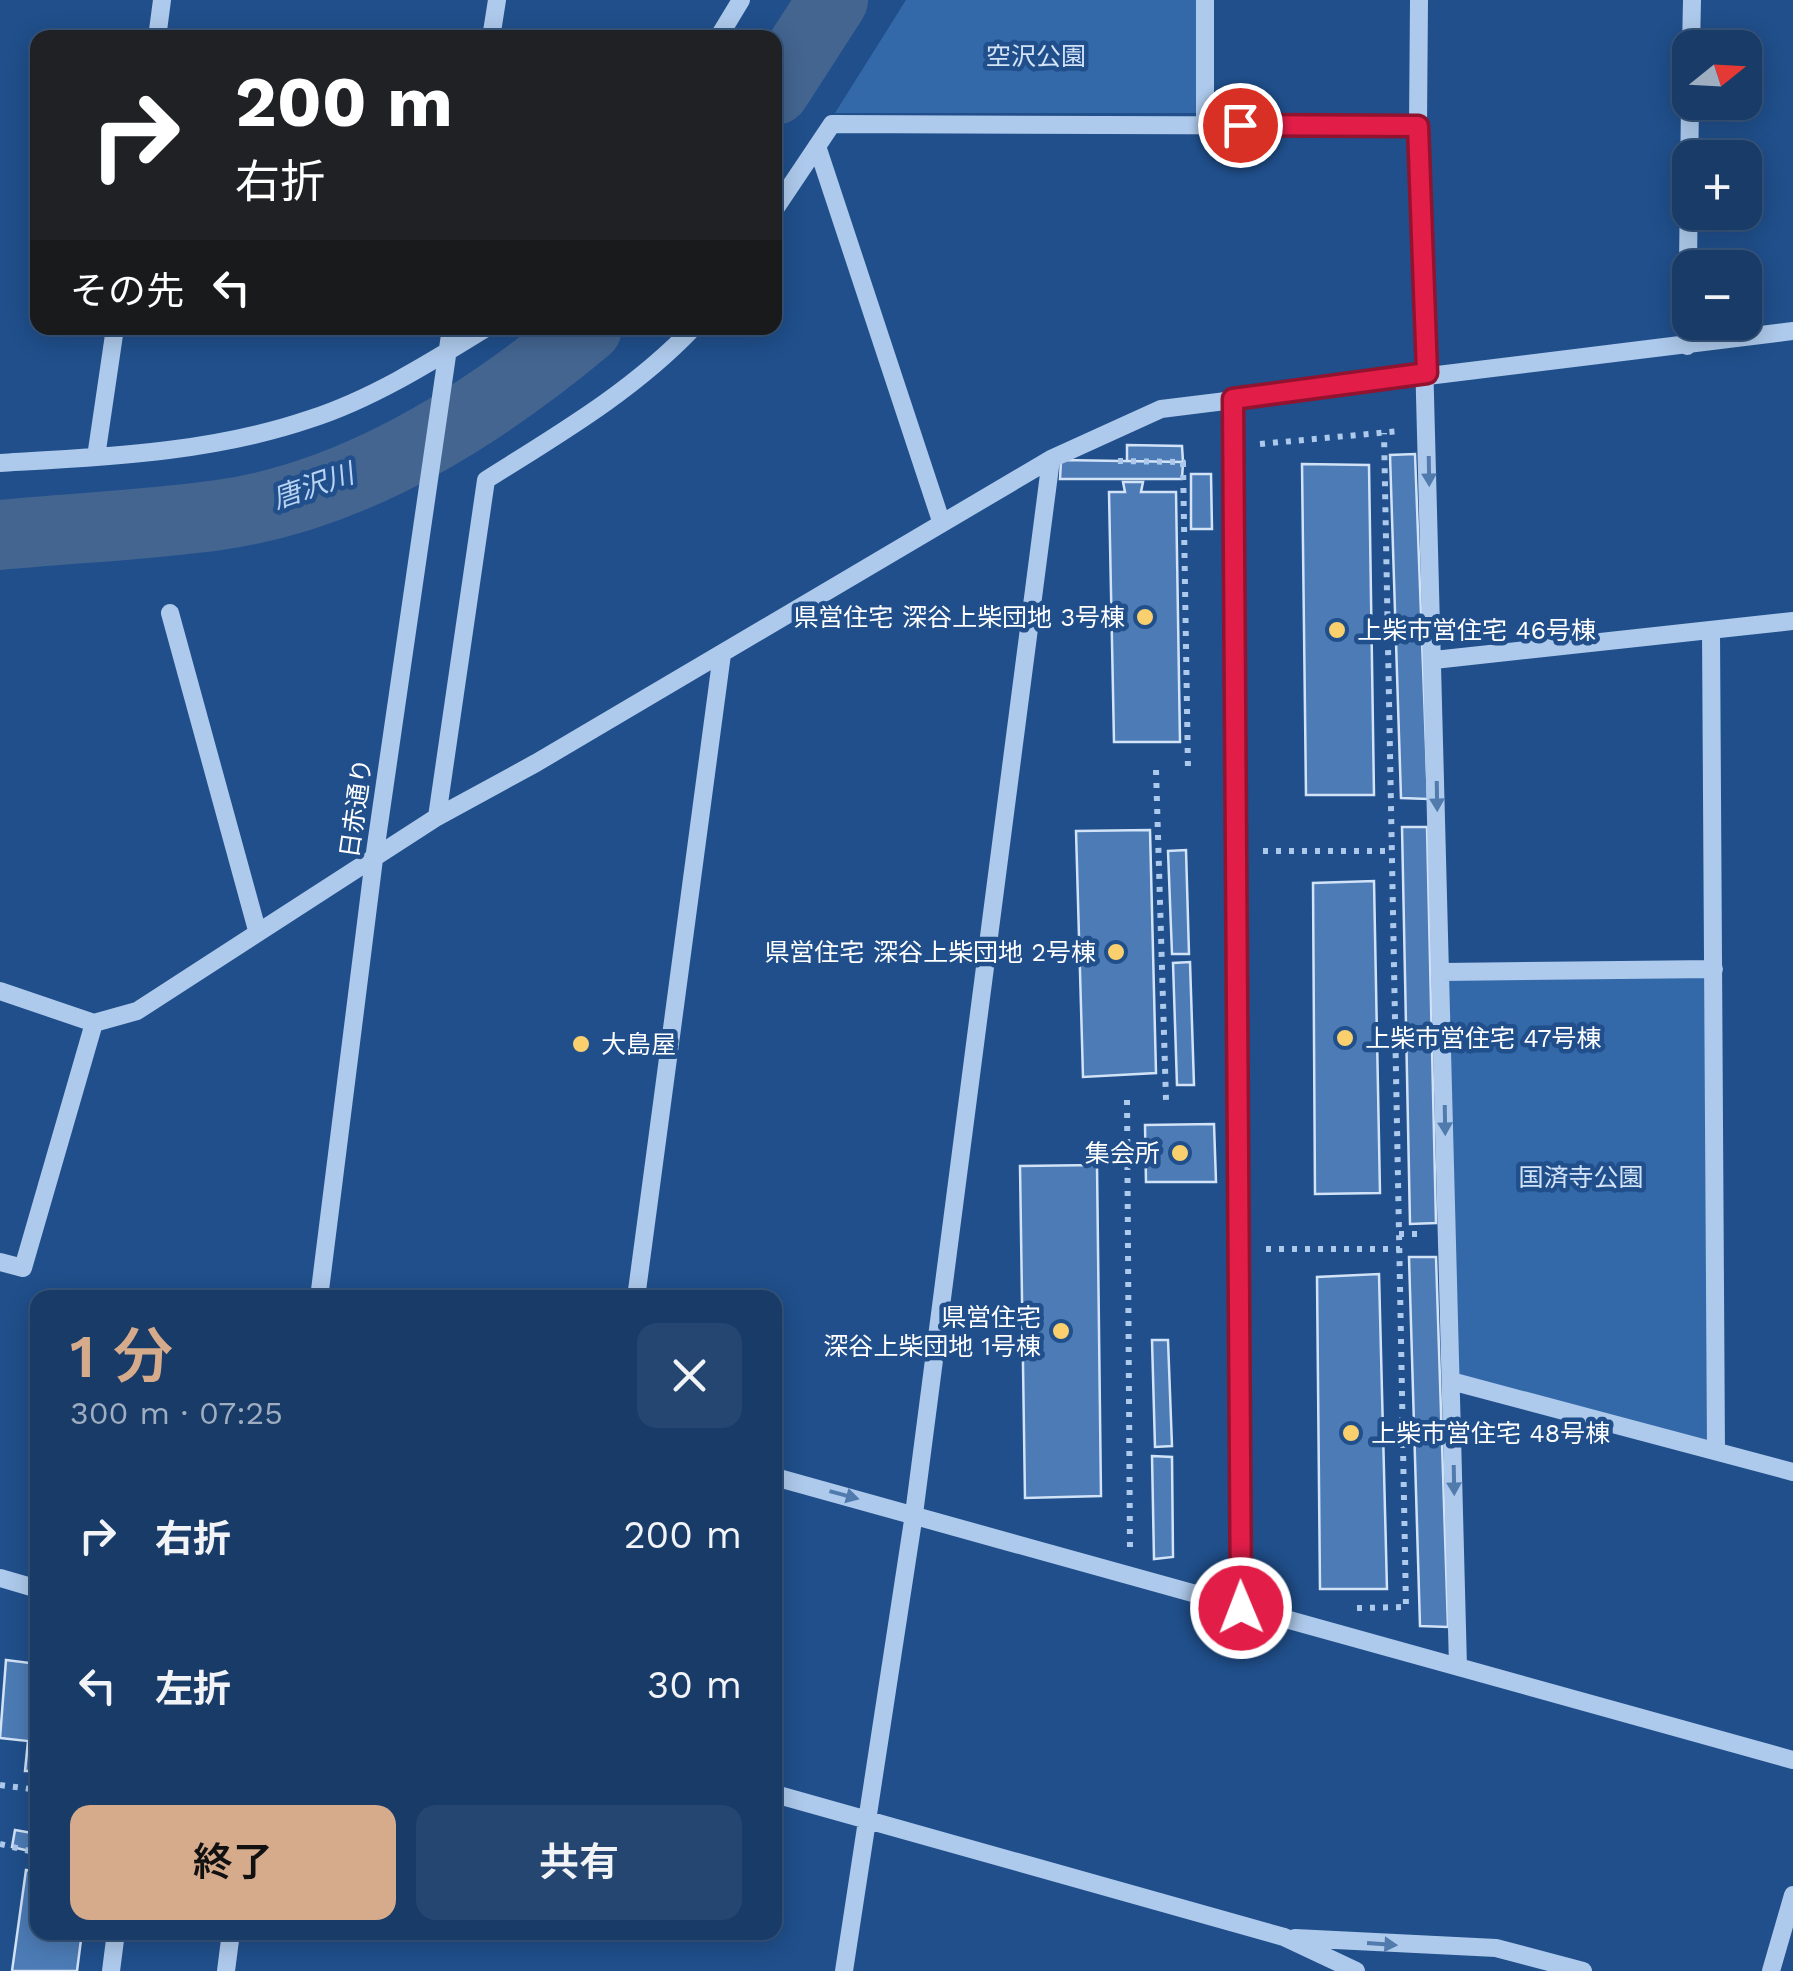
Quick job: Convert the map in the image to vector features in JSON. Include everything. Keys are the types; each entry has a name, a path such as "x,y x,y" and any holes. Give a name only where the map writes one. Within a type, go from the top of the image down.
{"street":[{"path":"158,30 162,0"},
{"path":"493,30 497,0"},
{"path":"723,30 741,0"},
{"path":"1205,0 1205,125"},
{"path":"1419,0 1418,126 1458,1667"},
{"path":"1691,30 1692,0"},
{"path":"1687,346 1690,120"},
{"path":"782,198 832,124 1418,126"},
{"path":"817,146 941,521"},
{"path":"0,991 94,1023 137,1011 437,816 722,654 1050,459 1161,410 1427,373 1793,331"},
{"path":"96,458 114,335"},
{"name":"日赤通り","path":"320,1290 374,859 449,335"},
{"path":"0,462 96,458 205,445 296,424 360,398 474,335"},
{"path":"437,816 486,480 600,408 658,364 686,335"},
{"path":"1233,399 1241,1608"},
{"path":"844,1971 864,1819 914,1514 1050,459"},
{"path":"170,613 257,930"},
{"path":"1434,660 1793,621"},
{"path":"1711,631 1716,1452"},
{"path":"637,1290 722,654"},
{"path":"1442,972 1714,969"},
{"path":"0,1262 23,1268 94,1023"},
{"path":"1451,1381 1793,1472"},
{"path":"782,1478 1793,1760"},
{"path":"0,1578 30,1587"},
{"path":"782,1796 1284,1937 1356,1971"},
{"path":"1771,1971 1793,1894"},
{"path":"1284,1937 1496,1948 1583,1971"},
{"path":"111,1971 115,1940"},
{"path":"226,1971 230,1940"}],"path":[{"path":"1234,446 1384,433 1406,1607 1348,1608"},
{"path":"1111,461 1183,462 1188,770"},
{"path":"1156,770 1166,1100"},
{"path":"1236,851 1392,851"},
{"path":"1127,1100 1130,1576"},
{"path":"1238,1250 1400,1249"},
{"path":"0,1785 30,1789"},
{"path":"0,1844 30,1851"}],"green space":[{"name":"空沢公園","path":"906,0 1200,0 1202,113 835,113"},
{"name":"国済寺公園","path":"1714,969 1716,1451 1451,1381 1442,972"}],"building":[{"path":"1127,445 1182,446 1183,462 1127,461"},
{"path":"1415,454 1428,799 1401,798 1390,455"},
{"path":"1061,460 1183,462 1182,479 1060,479"},
{"name":"上柴市営住宅 46号棟","path":"1302,464 1369,465 1374,795 1306,795"},
{"path":"1191,474 1211,474 1212,529 1191,529"},
{"name":"県営住宅 深谷上柴団地 3号棟","path":"1123,482 1143,482 1141,492 1176,492 1180,742 1114,742 1109,492 1125,492"},
{"path":"1402,827 1427,827 1436,1223 1410,1224"},
{"name":"県営住宅 深谷上柴団地 2号棟","path":"1150,830 1156,1073 1083,1077 1076,831"},
{"path":"1186,850 1189,954 1172,954 1168,851"},
{"name":"上柴市営住宅 47号棟","path":"1374,881 1380,1193 1315,1194 1313,883"},
{"path":"1190,962 1194,1085 1177,1085 1173,963"},
{"name":"集会所","path":"1214,1124 1216,1182 1146,1182 1145,1125"},
{"name":"県営住宅 深谷上柴団地 1号棟","path":"1097,1165 1101,1496 1025,1498 1020,1166"},
{"path":"1409,1257 1436,1257 1448,1627 1420,1626"},
{"name":"上柴市営住宅 48号棟","path":"1379,1274 1387,1589 1320,1589 1317,1277"},
{"path":"1152,1340 1168,1340 1172,1446 1155,1447"},
{"path":"1152,1456 1172,1457 1173,1557 1154,1559"},
{"path":"6,1660 30,1663 30,1771 25,1771 28,1741 0,1738"},
{"path":"15,1830 30,1833 30,1851 12,1847"},
{"path":"26,1870 30,1871 30,1940 81,1940 77,1971 12,1971"}],"waterway":[{"name":"唐沢川","path":"782,79 833,0"},
{"name":"唐沢川","path":"0,535 219,515 320,490 415,447 461,420 578,335"}],"place":[{"name":"県営住宅 深谷上柴団地 3号棟","path":"1145,617"},
{"name":"上柴市営住宅 46号棟","path":"1337,630"},
{"name":"県営住宅 深谷上柴団地 2号棟","path":"1116,952"},
{"name":"上柴市営住宅 47号棟","path":"1345,1038"},
{"name":"大島屋","path":"581,1044"},
{"name":"集会所","path":"1180,1153"},
{"name":"県営住宅 深谷上柴団地 1号棟","path":"1061,1331"},
{"name":"上柴市営住宅 48号棟","path":"1351,1433"}],"route":[{"path":"1240,125 1418,126 1427,373 1233,399 1241,1608"}]}
